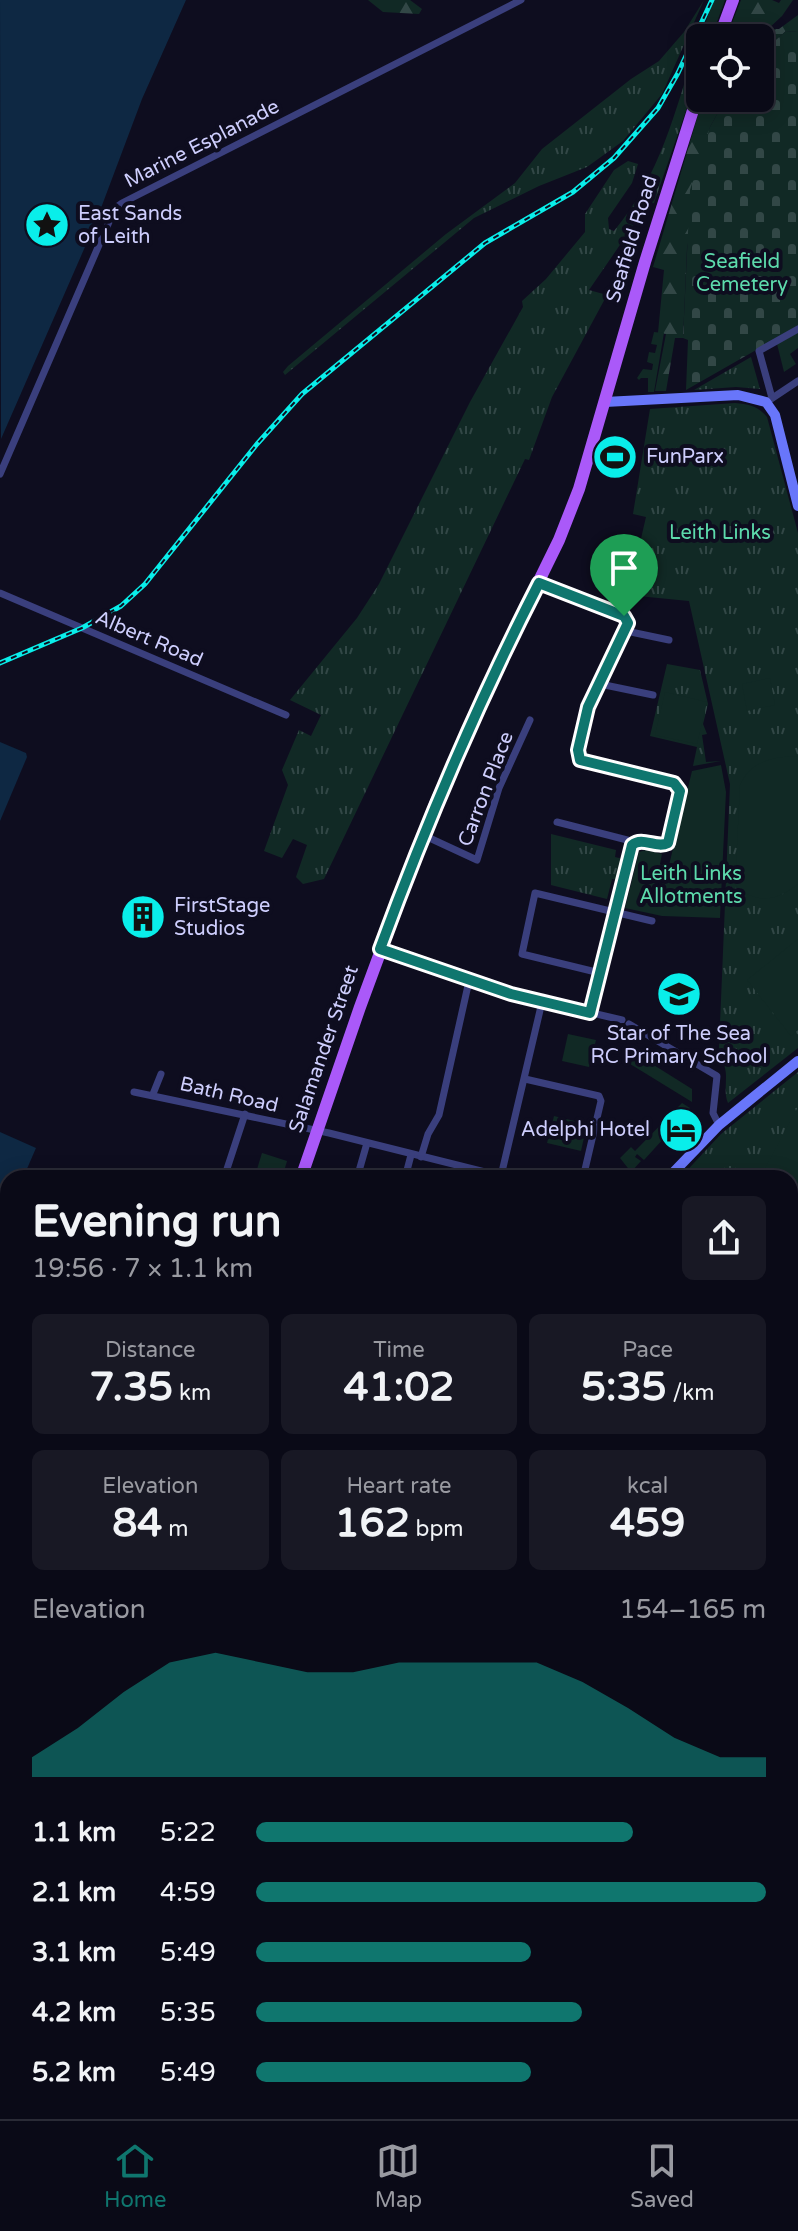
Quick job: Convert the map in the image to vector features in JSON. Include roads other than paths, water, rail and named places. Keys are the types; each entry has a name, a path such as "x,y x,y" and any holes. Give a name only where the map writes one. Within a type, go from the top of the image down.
{"main road":[{"path":"724,24 733,0"},
{"name":"Seafield Road","path":"605,402 692,112"},
{"name":"Salamander Street","path":"304,1170 423,835 579,489 605,402"}],"street":[{"name":"Marine Esplanade","path":"0,474 115,208 521,0"},
{"path":"798,329 759,351 798,506"},
{"path":"605,402 738,395 769,400 798,381"},
{"path":"539,583 627,619 626,631 588,707 578,750 580,760 674,783 680,791 668,843 661,846 557,822"},
{"name":"Albert Road","path":"0,593 286,715"},
{"path":"626,631 669,640"},
{"path":"600,684 653,695"},
{"name":"Carron Place","path":"423,835 477,860 499,788 530,720"},
{"path":"590,1013 623,878 635,842"},
{"path":"600,973 522,954 535,893 652,921"},
{"path":"380,949 469,981 625,1022 715,1074 717,1082 713,1113 719,1125"},
{"path":"421,1157 428,1134 439,1115 469,981"},
{"path":"506,1170 542,1002"},
{"path":"676,1170 719,1125 798,1061"},
{"path":"153,1094 161,1074"},
{"path":"525,1079 599,1096 601,1101 585,1170"},
{"name":"Bath Road","path":"134,1092 245,1114 476,1170"},
{"path":"227,1170 245,1114"},
{"path":"359,1170 367,1143"},
{"path":"407,1170 411,1155"}],"water":[{"path":"0,0 186,0 142,99 95,224 1,439"},
{"path":"0,742 26,753 27,757 0,821"},
{"path":"0,1132 36,1148 26,1170 0,1170"}],"railway":[{"path":"0,663 82,628 121,606 145,584 257,444 302,394 485,243 573,192 614,158 658,108 712,0"}],"place":[{"name":"East Sands of Leith","path":"47,225"},
{"name":"FunParx","path":"615,457"},
{"name":"FirstStage Studios","path":"143,917"},
{"name":"Star of The Sea RC Primary School","path":"679,994"},
{"name":"Adelphi Hotel","path":"681,1130"}],"park label":[{"name":"Seafield Cemetery","path":"742,274"},
{"name":"Leith Links","path":"720,533"},
{"name":"Leith Links Allotments","path":"691,886"}]}
